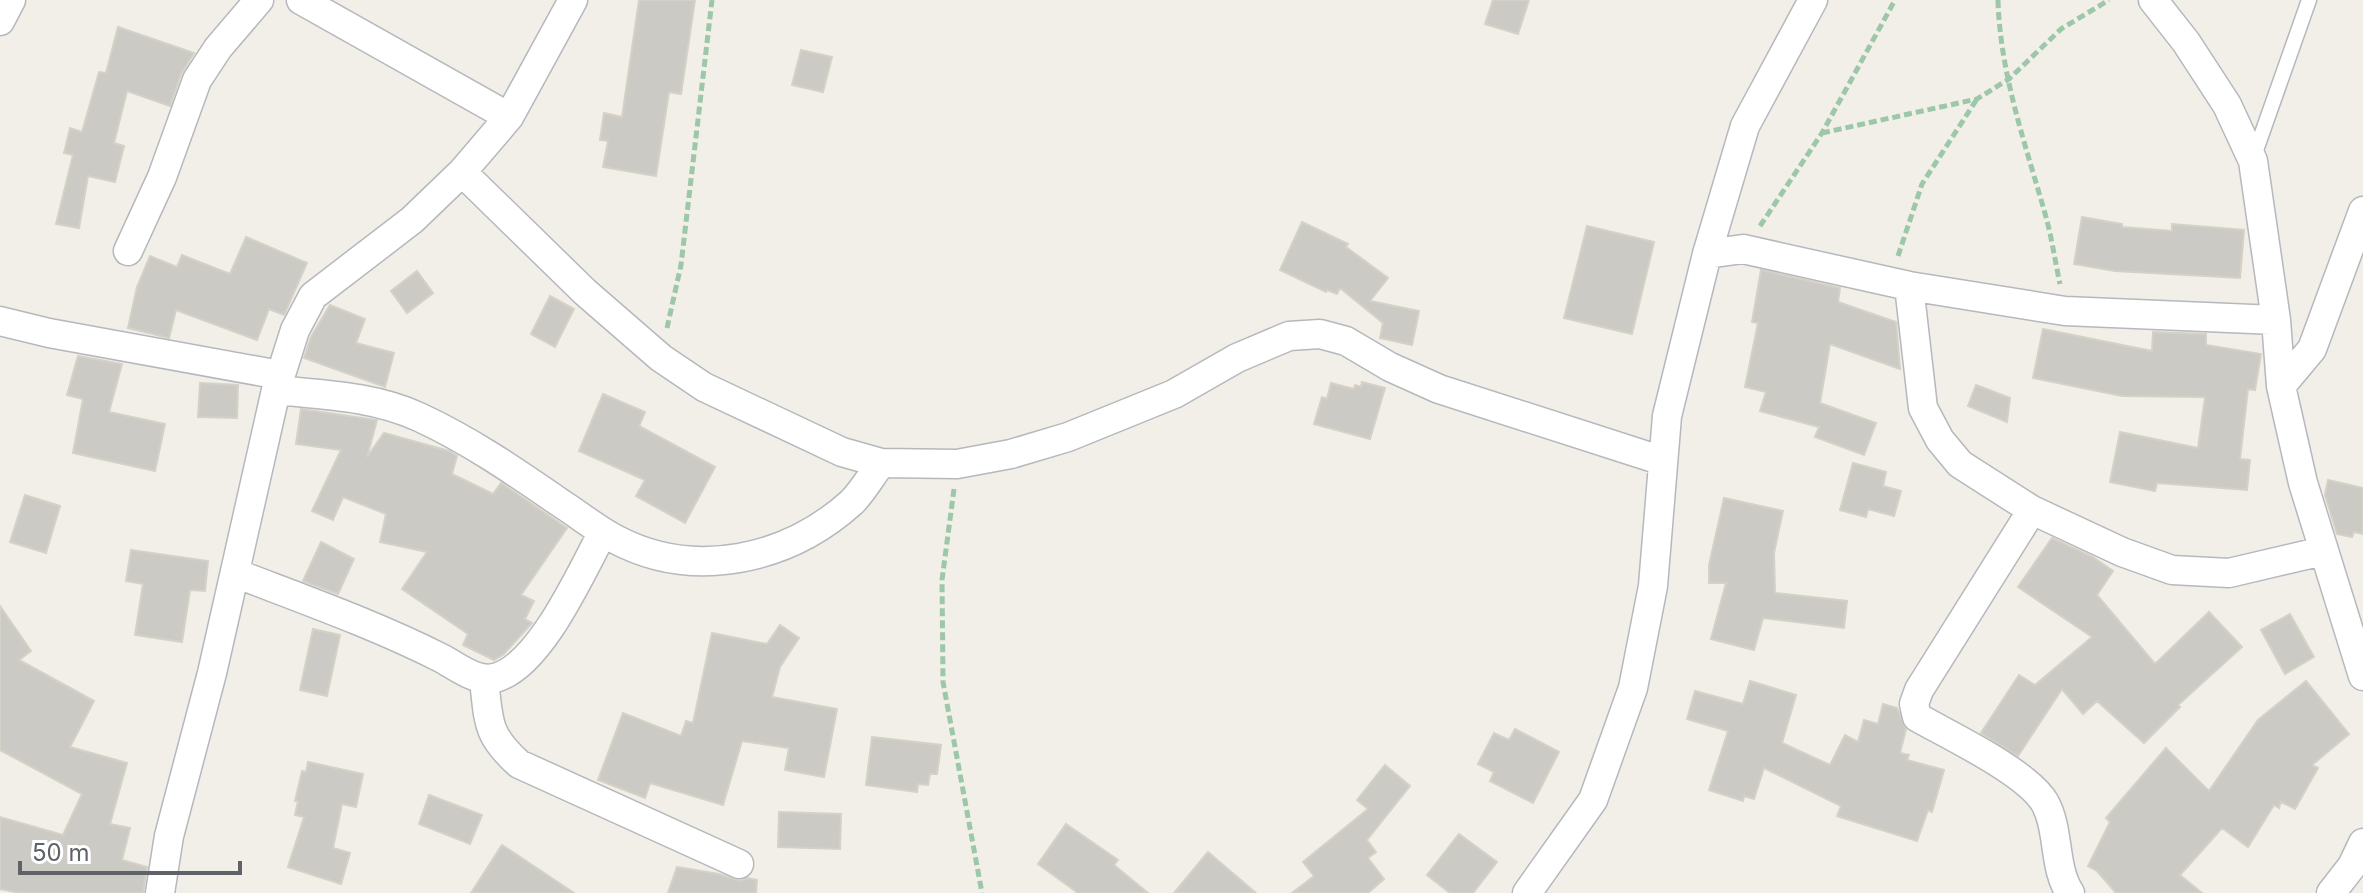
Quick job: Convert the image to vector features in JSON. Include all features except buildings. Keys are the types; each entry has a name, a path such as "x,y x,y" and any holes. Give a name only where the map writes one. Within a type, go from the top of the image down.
{"street":[{"path":"0,21 11,0"},
{"path":"128,251 162,177 197,80 218,48 259,0"},
{"path":"301,0 509,117"},
{"path":"160,893 169,836 212,673 278,383 295,330 313,296 412,220 462,172 509,117 573,0"},
{"path":"1527,893 1593,800 1633,688 1653,586 1667,416 1707,254 1745,126 1813,0"},
{"path":"2153,0 2186,42 2227,105 2253,161 2276,320 2281,386 2303,483 2363,676"},
{"path":"462,172 585,292 661,358 704,387 842,452 881,463 957,464 1011,454 1068,437 1174,394 1237,358 1289,336 1320,334 1346,341 1390,367 1439,389 1663,461"},
{"path":"2281,386 2312,349 2363,211"},
{"path":"1707,254 1743,249 1900,283 2065,311 2276,320"},
{"path":"1900,283 1923,408 1940,440 1960,464 2032,510 2122,552 2172,570 2229,573 2323,551"},
{"path":"0,321 372,401 420,418 503,464 603,532 640,550 670,557 737,561 779,549 829,521 855,499 881,463"},
{"path":"2032,510 1919,690 1914,710 1917,717 2027,782 2045,804 2053,827 2061,871 2070,893"},
{"path":"235,573 406,640 484,680 499,677 521,664 552,625 603,532"},
{"path":"484,680 489,728 500,748 519,764 739,864"},
{"path":"2331,893 2352,866 2363,843"}],"lane":[{"path":"2253,161 2309,0"}],"path":[{"path":"661,358 681,265 712,0"},
{"path":"1743,249 1779,201 1822,133 1895,0"},
{"path":"1998,0 1999,29 2009,79 2047,220 2065,311"},
{"path":"1822,133 1977,99 2009,79 2061,29 2109,0"},
{"path":"1900,283 1922,184 1977,99"},
{"path":"957,464 942,580 943,682 982,893"}]}
